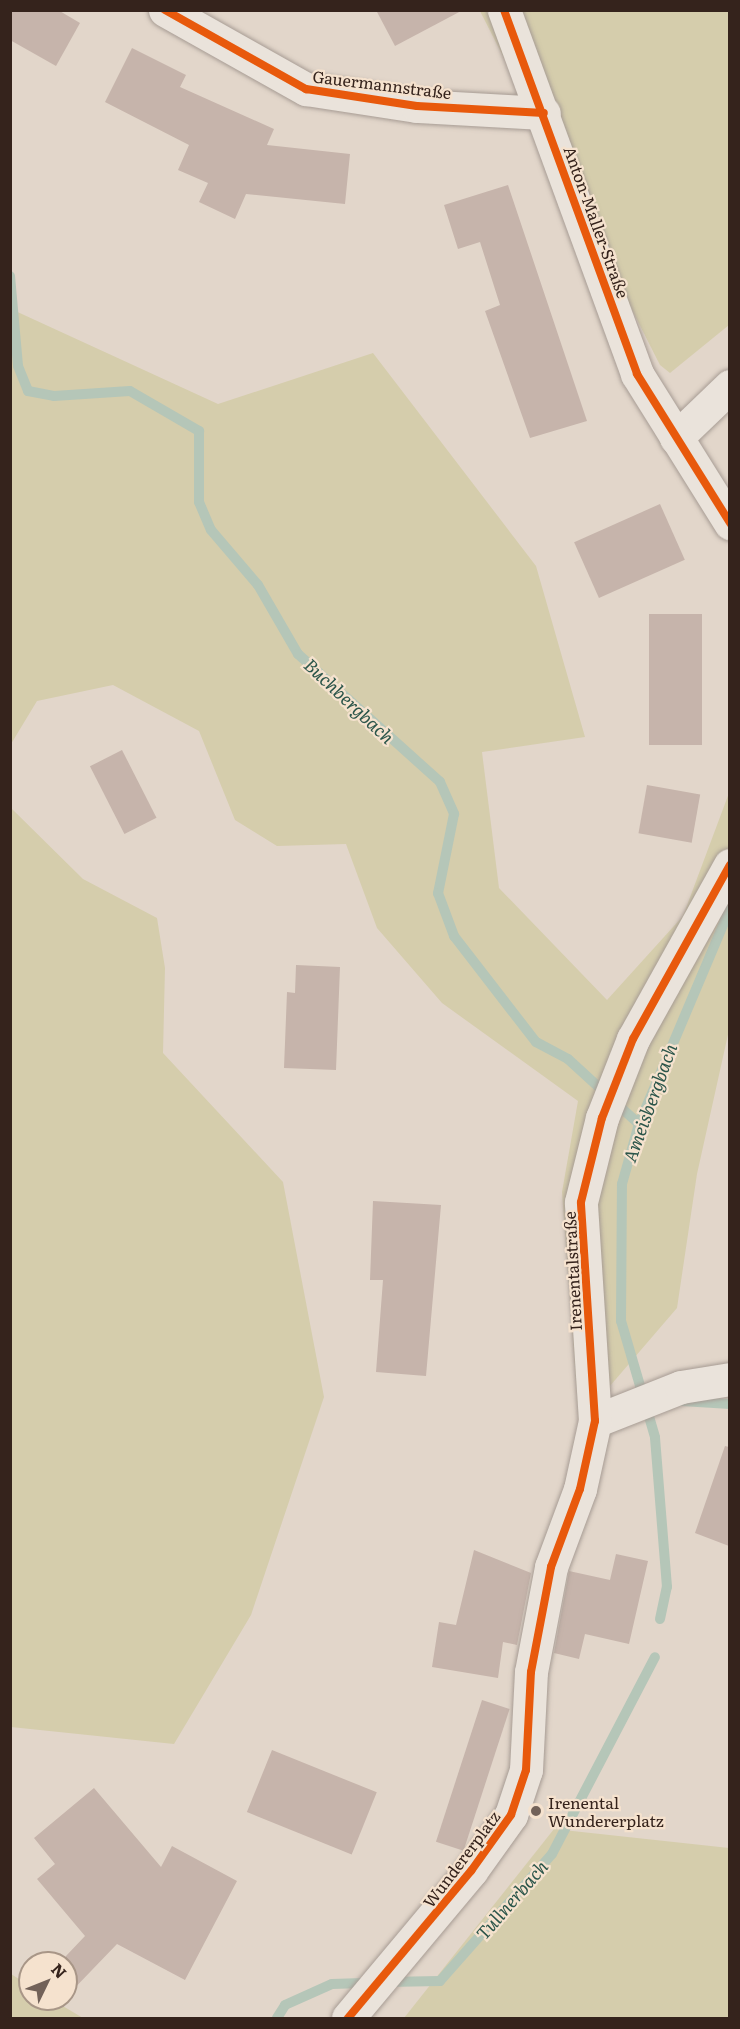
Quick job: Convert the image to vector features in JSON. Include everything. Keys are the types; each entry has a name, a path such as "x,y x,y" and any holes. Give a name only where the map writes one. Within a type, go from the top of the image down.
{"street":[{"name":"Gauermannstraße","path":"165,10 306,89 417,106 544,113"},
{"name":"Anton-Maller-Straße","path":"504,10 544,113 637,374 676,438"},
{"path":"729,386 676,438 729,523"},
{"name":"Irenentalstraße","path":"608,1414 581,1202 602,1118 633,1040 729,865"},
{"path":"608,1414 681,1387 729,1379"},
{"name":"Wundererplatz","path":"354,2010 403,1954 511,1815 526,1770 531,1672 551,1567 608,1414"}],"shaded area":[{"path":"480,11 729,11 729,325 670,373 660,365"},
{"path":"11,309 218,404 373,353 536,566 585,737 482,752 499,888 607,1000 683,916 729,793 729,1030 697,1174 677,1308 579,1422 562,1192 578,1101 442,1003 377,928 346,844 277,846 235,820 199,731 113,685 37,701 11,744"},
{"path":"10,807 83,879 157,918 165,968 163,1053 283,1182 324,1397 251,1615 174,1744 11,1727"},
{"path":"554,1829 729,1848 729,2018 404,2018"},
{"path":"11,1974 18,1978 18,2011 71,2011 83,2018 11,2018"}],"building":[{"path":"10,10 58,10 80,23 56,66 10,40"},
{"path":"376,10 463,10 395,46"},
{"path":"132,48 186,75 180,87 274,129 267,145 350,154 345,204 246,194 235,219 199,202 208,183 178,170 189,145 105,102"},
{"path":"508,185 587,421 530,438 485,311 500,305 480,242 458,249 444,205"},
{"path":"660,504 685,560 599,598 574,542"},
{"path":"649,614 702,614 702,745 649,745"},
{"path":"122,750 157,818 124,834 90,766"},
{"path":"647,785 700,794 692,843 638,833"},
{"path":"296,965 340,967 336,1070 284,1068 287,992 295,993"},
{"path":"373,1201 441,1205 426,1376 376,1372 383,1280 370,1280"},
{"path":"725,1446 729,1447 729,1546 695,1533"},
{"path":"474,1550 531,1573 517,1645 503,1642 498,1678 432,1667 439,1622 456,1625"},
{"path":"616,1554 648,1561 629,1644 585,1634 579,1659 554,1653 569,1571 610,1580"},
{"path":"482,1700 510,1709 464,1851 436,1842"},
{"path":"272,1750 377,1792 352,1854 247,1812"},
{"path":"94,1788 161,1867 172,1846 237,1881 185,1980 117,1944 78,1985 78,1951 71,1951 85,1936 37,1879 55,1864 34,1838"}],"waterway":[{"name":"Buchbergbach","path":"10,276 18,366 28,391 54,396 130,391 199,431 199,502 211,530 258,585 298,654 440,782 454,814 438,893 454,936 536,1042 568,1059 639,1124"},
{"name":"Ameisbergbach","path":"660,1619 667,1587 655,1437 621,1321 622,1184 639,1124 730,909"},
{"name":"Tullnerbach","path":"682,1401 730,1404"},
{"name":"Tullnerbach","path":"386,1982 440,1981 552,1854 655,1657"},
{"name":"Tullnerbach","path":"277,2018 285,2005 332,1984 370,1983"}],"cycle path":[{"path":"165,10 306,89 417,106 544,113"},
{"path":"504,10 637,374 730,523"},
{"path":"348,2018 471,1871 511,1815 526,1770 531,1672 551,1567 580,1489 595,1421 581,1202 602,1118 633,1039 730,865"}],"place":[{"name":"Irenental Wundererplatz","path":"536,1811"}]}
